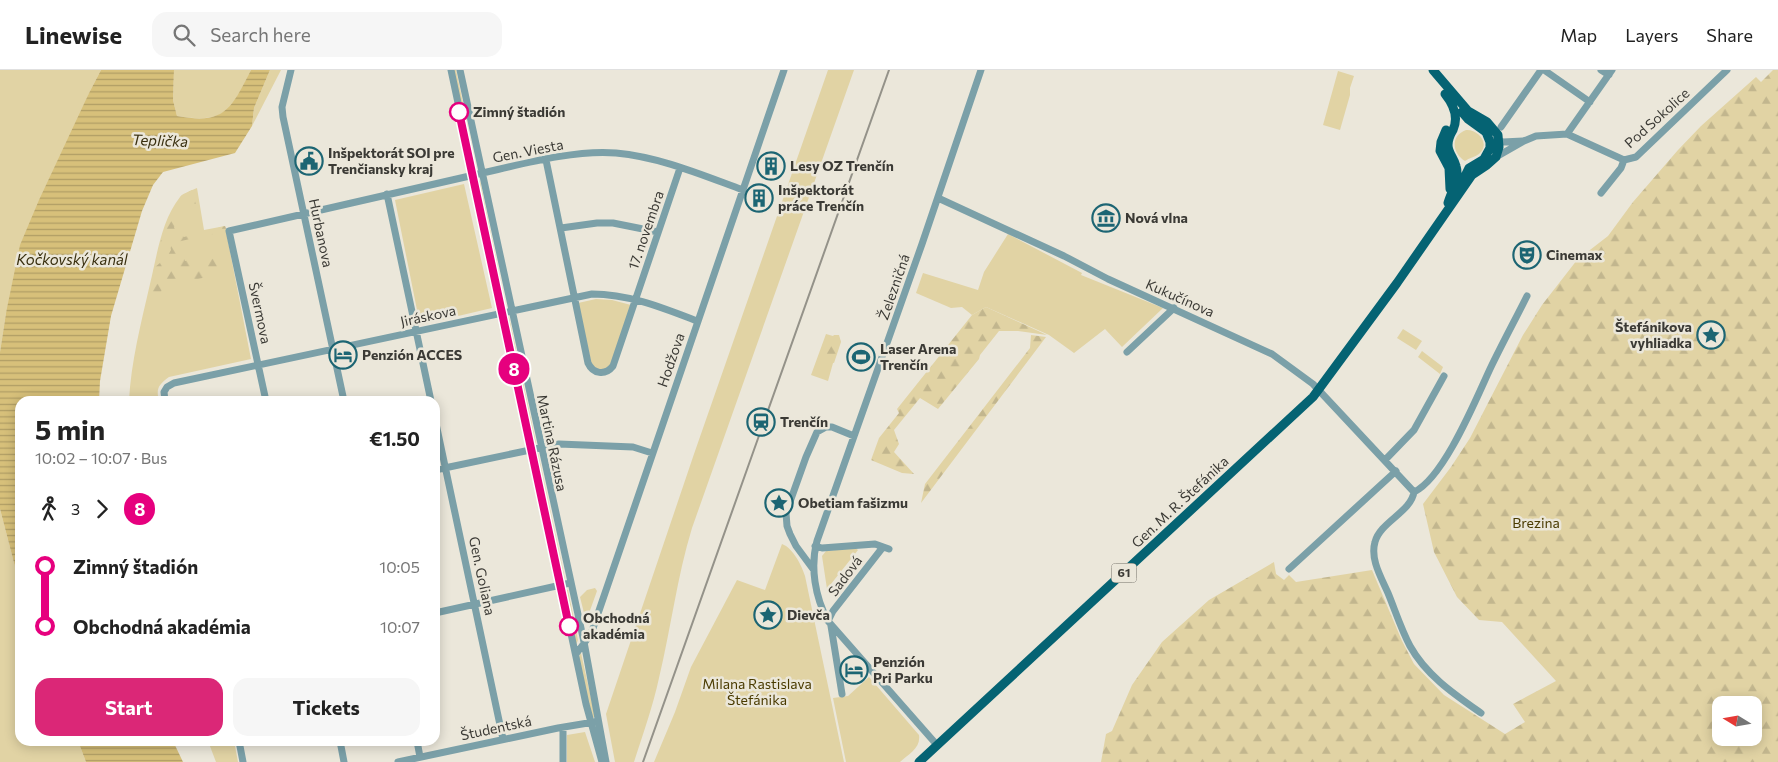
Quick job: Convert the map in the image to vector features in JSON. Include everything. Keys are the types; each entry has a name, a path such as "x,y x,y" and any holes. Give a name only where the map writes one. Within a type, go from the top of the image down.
{"main road":[{"name":"61","path":"1433,70 1463,113 1486,132 1497,135"},
{"name":"61","path":"1449,94 1468,111 1487,122 1497,135"},
{"name":"61","path":"1449,94 1454,111 1455,124 1448,141 1448,147 1449,153 1456,164 1457,176 1452,197"},
{"path":"1449,94 1449,125 1441,142 1440,151 1449,168 1452,197"},
{"path":"1441,142 1452,130 1464,124 1476,125"},
{"path":"1496,157 1497,135"},
{"path":"1468,168 1484,159 1497,135"},
{"name":"61","path":"1452,197 1472,175 1496,157"},
{"path":"1456,164 1468,168 1482,168"},
{"name":"61","path":"1319,390 1397,283 1445,212 1468,168"},
{"name":"Gen. M. R. Štefánika","path":"937,745 1319,390"},
{"name":"61","path":"919,762 937,745"}],"street":[{"name":"Hurbanova","path":"291,70 282,107 283,117 343,396"},
{"name":"Martina Rázusa","path":"451,70 472,176 590,723 602,762"},
{"name":"Martina Rázusa","path":"460,70 584,642 606,762"},
{"name":"Hodžova","path":"576,654 591,634 784,70"},
{"name":"Železničná","path":"829,623 820,606 814,569 815,546 938,198 981,70"},
{"path":"1497,135 1543,70 1590,102"},
{"path":"1567,134 1610,73 1601,70"},
{"name":"Pod Sokolice","path":"1496,157 1536,136 1567,134 1624,160 1636,157 1727,70"},
{"name":"Pod Sokolice","path":"1497,135 1510,141 1524,141"},
{"name":"Gen. Viesta","path":"229,231 482,173 584,154 616,153 657,160 743,190"},
{"path":"546,160 575,297"},
{"name":"Pod Sokolice","path":"1601,193 1621,168 1624,160"},
{"name":"17. novembra","path":"575,297 588,363 592,370 600,373 608,371 613,366 680,168"},
{"path":"387,194 430,396"},
{"name":"Kukučínova","path":"938,198 1064,256 1108,280 1174,308 1272,354 1313,384 1414,492"},
{"path":"561,228 597,223 613,223 658,232"},
{"name":"Švermova","path":"229,231 265,396"},
{"name":"Jiráskova","path":"164,396 165,390 174,384 592,294 609,294 635,299 698,321"},
{"path":"1481,713 1447,689 1419,661 1405,636 1376,566 1373,553 1375,540 1413,498 1414,492 1420,488 1447,454 1468,418 1527,296"},
{"path":"1127,352 1174,308"},
{"path":"1385,460 1414,430 1444,376"},
{"path":"814,569 796,546 787,526 786,513 817,432 826,427 832,427 854,436"},
{"name":"Gen. Goliana","path":"440,443 503,739"},
{"path":"440,468 560,444 633,447 652,453"},
{"path":"1290,569 1396,471"},
{"name":"Sadová","path":"815,546 822,548 875,544 886,548 833,611 829,623"},
{"path":"440,612 570,583"},
{"path":"829,623 842,694"},
{"path":"829,623 937,745"},
{"name":"Študentská","path":"398,762 503,739 599,721"},
{"path":"563,728 563,762"},
{"path":"240,746 243,762"},
{"path":"341,746 344,762"},
{"path":"418,746 420,757"}],"green space":[{"path":"0,70 101,70 90,91 6,313 0,352"},
{"path":"174,70 251,70 238,96 225,111 217,116 193,118 177,116 173,100"},
{"path":"270,70 281,70 252,126 254,108"},
{"path":"452,70 456,70 476,171 474,171"},
{"path":"828,70 854,70 692,528 682,565 657,688 634,762 615,762 606,714 694,454"},
{"name":"Brezina","path":"1773,70 1778,70 1778,762 1101,762 1106,734 1112,731 1132,685 1162,642 1209,600 1274,562 1276,574 1284,580 1289,575 1296,582 1372,570 1402,641 1414,664 1444,695 1505,734 1525,722 1513,704 1556,681 1502,622 1479,620 1457,597 1434,552 1423,504 1470,438 1523,335 1542,305 1577,260 1608,236 1633,202 1678,150 1701,126 1756,77 1761,82"},
{"path":"1338,71 1354,76 1340,130 1323,125"},
{"path":"1466,130 1479,135 1484,146 1479,154 1465,161 1457,154 1455,140 1457,136"},
{"path":"477,180 480,181 505,308 504,308"},
{"path":"464,184 492,308 420,325 395,200"},
{"path":"197,188 204,230 225,226 251,359 169,377 159,387 158,396 130,396 137,342 164,228 174,206 185,193"},
{"path":"192,190 198,212 191,214 188,204 178,215 174,228 184,237 225,226 227,231 181,241 185,261 220,254 224,273 163,287 158,300 149,301 154,268 167,257 171,250 170,245 160,243 170,216 181,196"},
{"path":"1008,234 1082,273 1081,275 1163,308 1122,347 1105,329 1074,353 1049,335 986,307 972,315 962,307 951,308 916,293 923,273 978,290 984,272"},
{"path":"596,299 612,300 631,305 610,367 601,371 592,366 578,303"},
{"path":"986,307 1047,335 1018,331 999,331 938,409 920,398 894,430 899,444 894,452 914,474 902,473 871,460 879,438 899,413 897,409 972,315"},
{"path":"506,316 509,317 536,443 534,445"},
{"path":"1403,329 1422,341 1416,350 1397,338"},
{"path":"826,334 840,338 828,381 811,375"},
{"path":"834,335 839,335 841,342 834,363 820,360 826,343"},
{"path":"1031,335 1046,337 921,503 925,484 1030,348"},
{"path":"1422,351 1443,367 1440,374 1418,357"},
{"path":"536,452 538,453 565,579 563,581"},
{"path":"0,509 15,567 15,746 80,746 86,762 0,762"},
{"name":"Milana Rastislava Štefánika","path":"782,544 793,553 805,576 844,762 654,762 691,667 737,580 765,590"},
{"path":"855,548 858,550 827,589 822,556 826,551"},
{"path":"595,588 597,591 588,616 585,617 580,597 587,590"},
{"path":"564,590 568,590 578,640 576,645"},
{"path":"580,653 595,716 593,718 591,717 579,658"},
{"path":"869,677 919,735 916,747 900,762 846,762 833,698 848,696"},
{"path":"585,732 595,762 567,762 567,735"},
{"path":"210,746 235,746 238,762 216,762"}],"water":[{"name":"Kočkovský kanál","path":"101,70 174,70 173,100 177,116 206,118 216,116 231,104 251,70 270,70 254,108 252,126 235,153 163,172 153,185 142,211 111,316 99,396 15,396 15,567 0,509 0,352 6,313 20,245"},
{"path":"80,746 175,746 183,762 86,762"}],"railway":[{"path":"643,762 889,70"}],"bus line":[{"name":"8","path":"459,112 569,626"}],"place":[{"name":"Zimný štadión","path":"459,112"},
{"name":"Inšpektorát SOI pre Trenčiansky kraj","path":"309,161"},
{"name":"Lesy OZ Trenčín","path":"771,166"},
{"name":"Inšpektorát práce Trenčín","path":"759,198"},
{"name":"Nová vlna","path":"1106,218"},
{"name":"Cinemax","path":"1527,255"},
{"name":"Štefánikova vyhliadka","path":"1711,335"},
{"name":"Penzión ACCES","path":"343,355"},
{"name":"Laser Arena Trenčín","path":"861,357"},
{"name":"Trenčín","path":"761,422"},
{"name":"Obetiam fašizmu","path":"779,503"},
{"name":"Dievča","path":"768,615"},
{"name":"Obchodná akadémia","path":"569,626"},
{"name":"Penzión Pri Parku","path":"854,670"}],"water label":[{"name":"Teplička","path":"160,141"}]}
